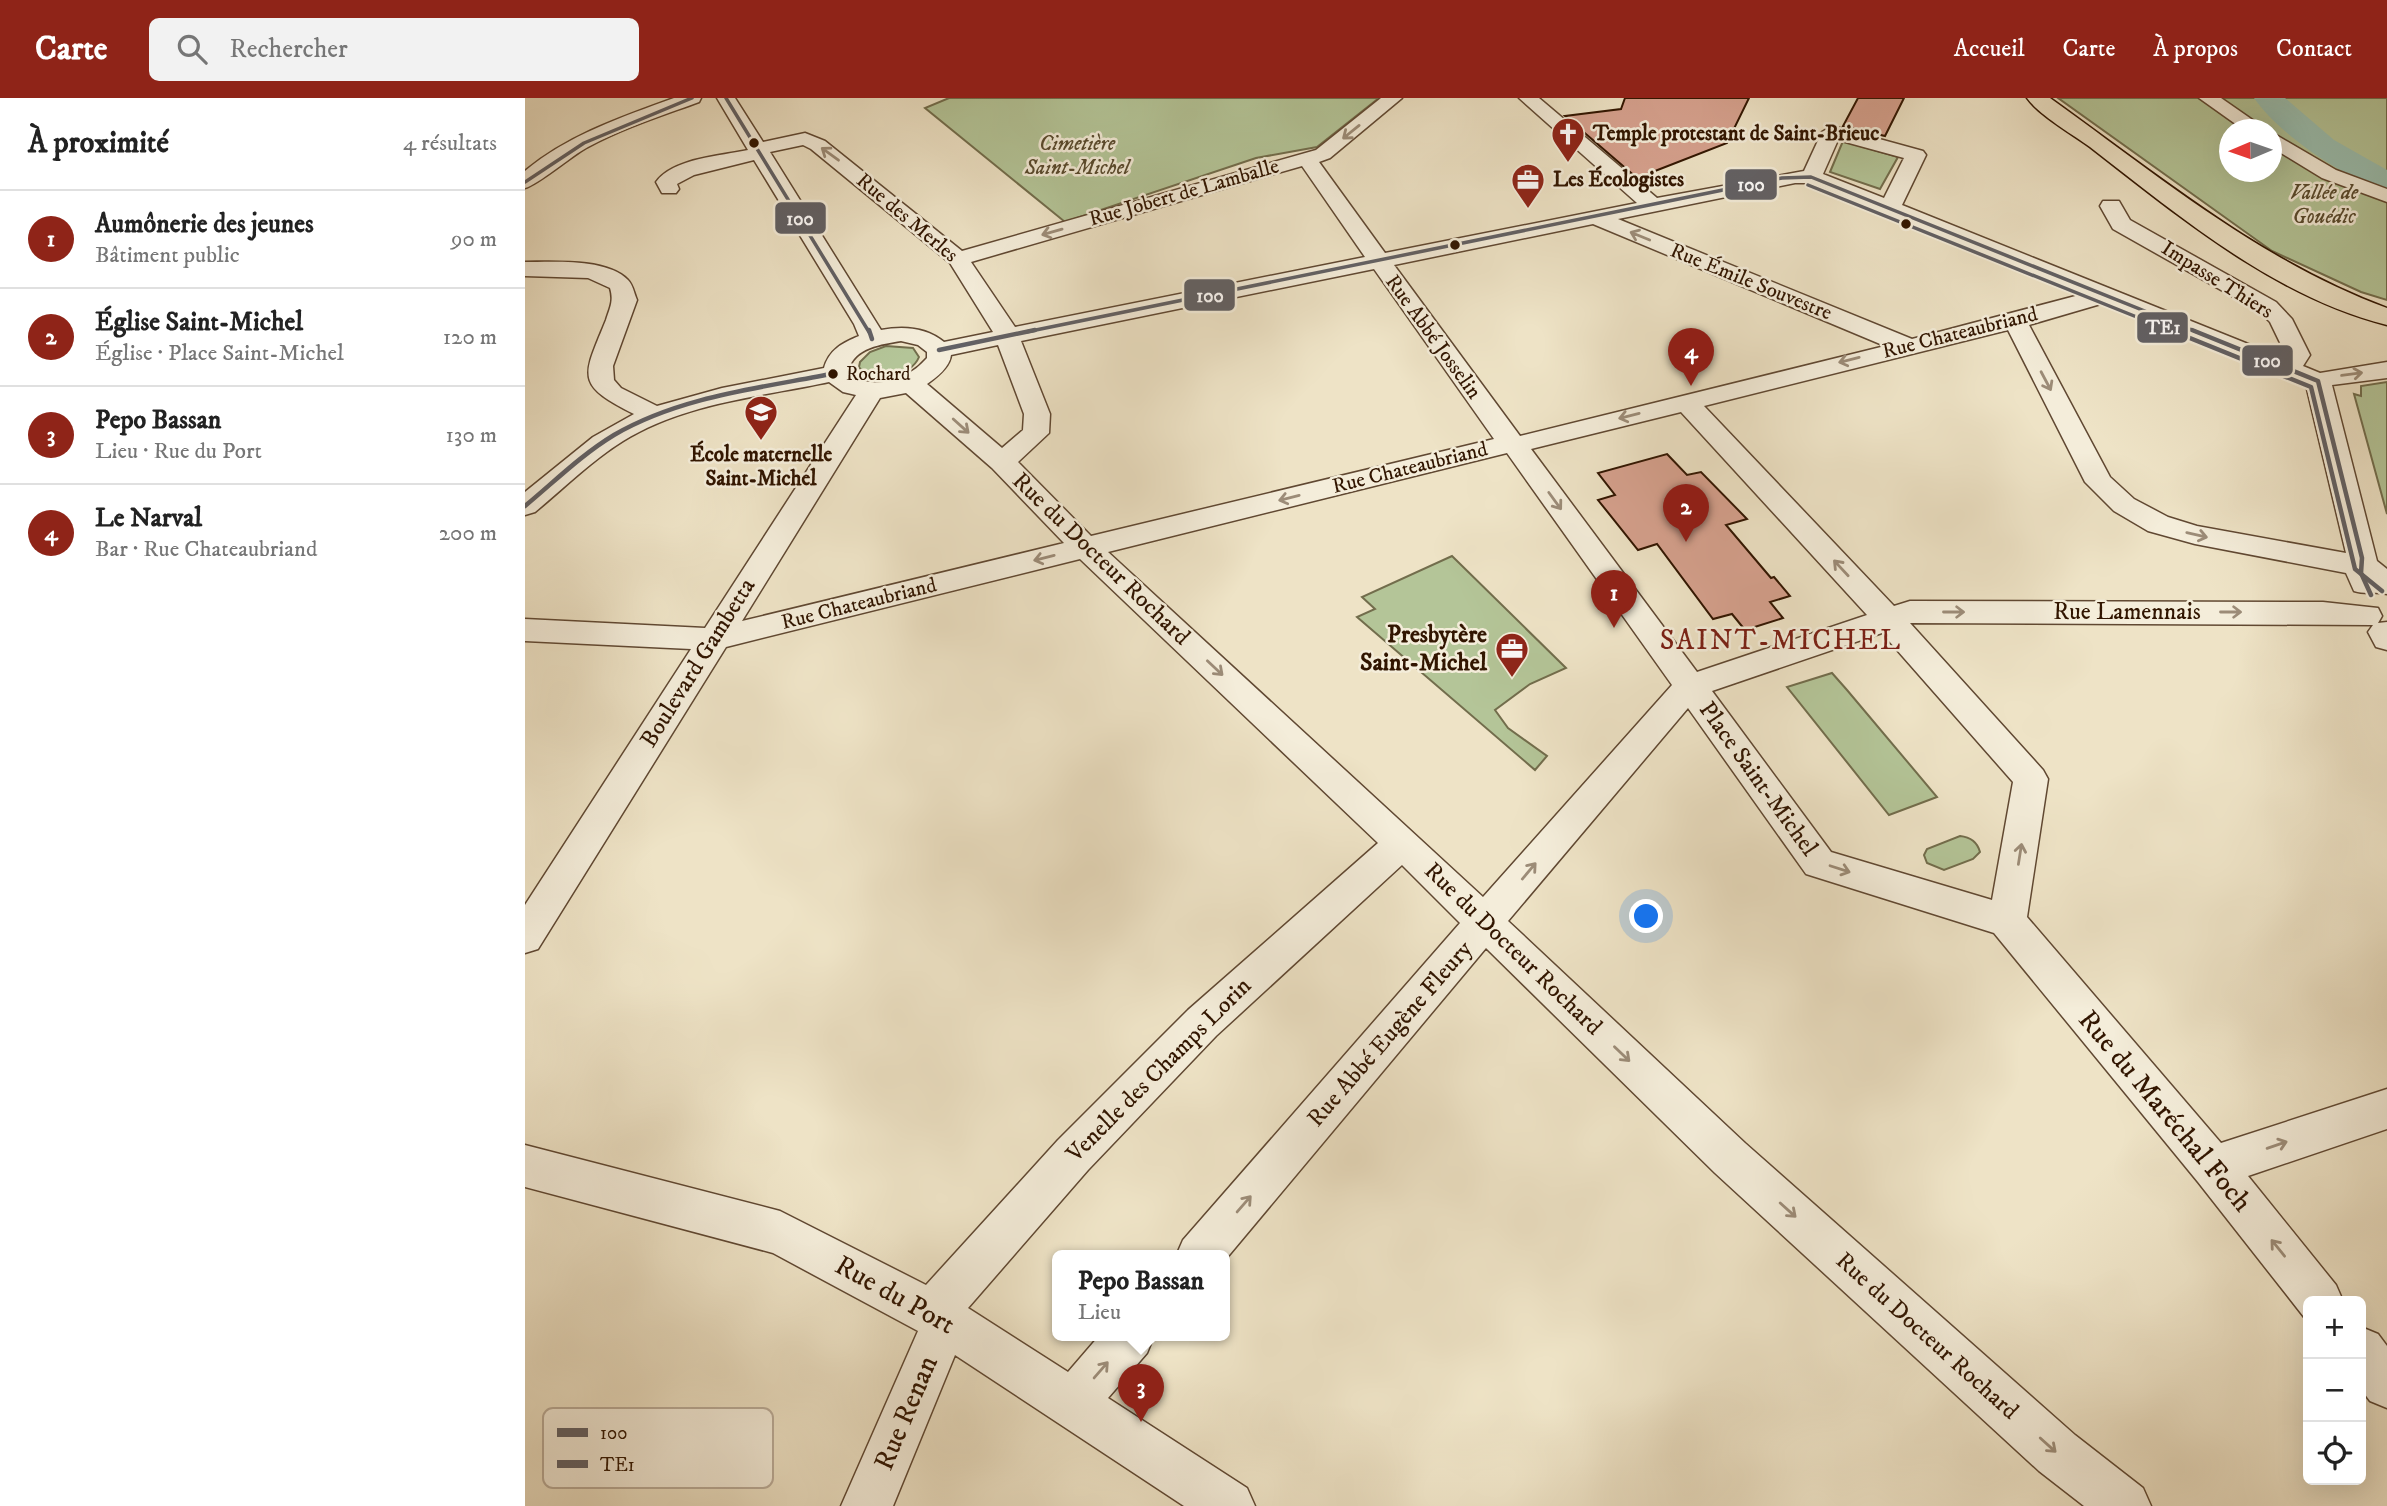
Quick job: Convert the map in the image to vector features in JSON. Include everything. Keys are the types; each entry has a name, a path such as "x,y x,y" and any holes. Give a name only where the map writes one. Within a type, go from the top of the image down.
{"main road":[{"path":"2036,98 2242,249 2285,274 2350,303 2387,315"}],"street":[{"path":"525,182 549,162 596,135 692,98"},
{"name":"Rue Jobert de Lamballe","path":"958,259 1323,154 1393,98"},
{"path":"1528,98 1651,205"},
{"path":"2208,98 2241,119"},
{"path":"730,105 775,125"},
{"path":"730,105 866,324 872,339"},
{"path":"1811,177 1832,132 1916,155 1890,207"},
{"name":"Rue des Merles","path":"669,189 666,182 687,170 805,139 818,145 958,259 1008,338 1038,423 1036,433 1002,462"},
{"path":"2282,145 2329,174 2387,196"},
{"name":"Rue Abbé Josselin","path":"1306,158 1498,427 1515,446"},
{"path":"939,350 1782,178 1811,177 2318,381 2347,374 2387,370"},
{"name":"Impasse Thiers","path":"2111,206 2121,224 2268,307 2280,318 2298,355 2288,369"},
{"name":"Rue Émile Souvestre","path":"1594,217 1907,346"},
{"path":"525,269 578,270 601,274 619,284 625,300 600,366 601,382 613,393 655,415"},
{"name":"Rue Chateaubriand","path":"525,630 713,639 1494,447 1515,446 2015,321 2105,295"},
{"path":"2015,321 2099,482 2124,505 2158,524 2195,536 2381,617"},
{"path":"915,335 934,344 939,350 939,359 933,368 908,384 872,390 848,386 836,373 839,360 844,354 872,339 915,335"},
{"path":"525,506 614,435 655,415 727,396 836,373"},
{"path":"2318,381 2381,617"},
{"name":"Rue du Docteur Rochard","path":"908,384 922,391 1002,462 1086,548 1402,842 1730,1158 2057,1453 2125,1506"},
{"name":"Boulevard Gambetta","path":"525,937 872,390"},
{"path":"1686,402 1887,618 2031,779 2007,921"},
{"name":"Place Saint-Michel","path":"1515,446 1819,863 2007,921"},
{"name":"Rue Lamennais","path":"1887,618 1910,612 2310,612 2381,617"},
{"name":"Place Saint-Michel","path":"1691,686 1887,618"},
{"name":"Rue Abbé Eugène Fleury","path":"1204,1250 1670,705 1691,686"},
{"name":"Venelle des Champs Lorin","path":"939,1317 1073,1155 1202,1023 1402,842"},
{"name":"Rue du Maréchal Foch","path":"2007,921 2213,1167 2316,1296"},
{"path":"2213,1167 2387,1108"},
{"name":"Rue du Port","path":"525,1166 780,1233 939,1317 1229,1506"},
{"name":"Rue Renan","path":"867,1506 939,1317"},
{"path":"1073,1403 1126,1341"},
{"path":"2366,1358 2387,1384"}],"green space":[{"name":"Cimetière Saint-Michel","path":"949,98 1379,98 1317,147 1256,158 1065,222 925,108"},
{"name":"Vallée de Gouédic","path":"2058,98 2387,98 2387,300 2361,292 2272,251"},
{"path":"1843,141 1898,157 1880,189 1830,172"},
{"path":"886,346 913,348 919,357 908,370 891,377 872,377 859,367 860,362 870,352"},
{"path":"2387,382 2387,514 2354,394 2361,396 2361,386"},
{"path":"1452,556 1566,668 1530,684 1495,710 1508,728 1547,756 1535,770 1357,617 1375,609 1362,597"},
{"path":"1832,673 1937,797 1889,815 1787,687"},
{"path":"1960,836 1977,845 1980,852 1973,859 1944,870 1927,863 1924,855 1927,849"}],"building":[{"path":"1625,98 1749,98 1727,143 1637,178 1565,116 1621,109"},
{"path":"1858,98 1904,98 1885,136 1843,126"},
{"path":"1667,454 1687,475 1701,472 1747,519 1726,525 1790,596 1770,602 1783,618 1745,630 1732,614 1713,619 1657,544 1638,550 1598,500 1615,495 1598,473"}],"waterway":[{"path":"2268,98 2338,156 2387,181"}],"transit line":[{"name":"100","path":"525,182 563,154 604,132 692,98"},
{"name":"100","path":"726,98 866,324 872,339"},
{"name":"100","path":"939,350 1782,178 1811,177 2318,381 2362,558 2361,573 2371,595"},
{"name":"TE1","path":"1808,185 2311,387 2355,569 2382,591"},
{"name":"100","path":"525,506 590,451 639,422 666,411 722,395 836,373"}],"place":[{"name":"Temple protestant de Saint-Brieuc","path":"1568,164"},
{"name":"Les Écologistes","path":"1528,210"},
{"name":"Rochard","path":"833,374"},
{"name":"Le Narval","path":"1691,386"},
{"name":"École maternelle Saint-Michel","path":"761,442"},
{"name":"Église Saint-Michel","path":"1686,542"},
{"name":"Aumônerie des jeunes","path":"1614,628"},
{"name":"Presbytère Saint-Michel","path":"1512,679"},
{"name":"Pepo Bassan","path":"1141,1422"}],"district":[{"name":"SAINT-MICHEL","path":"1781,640"}]}
